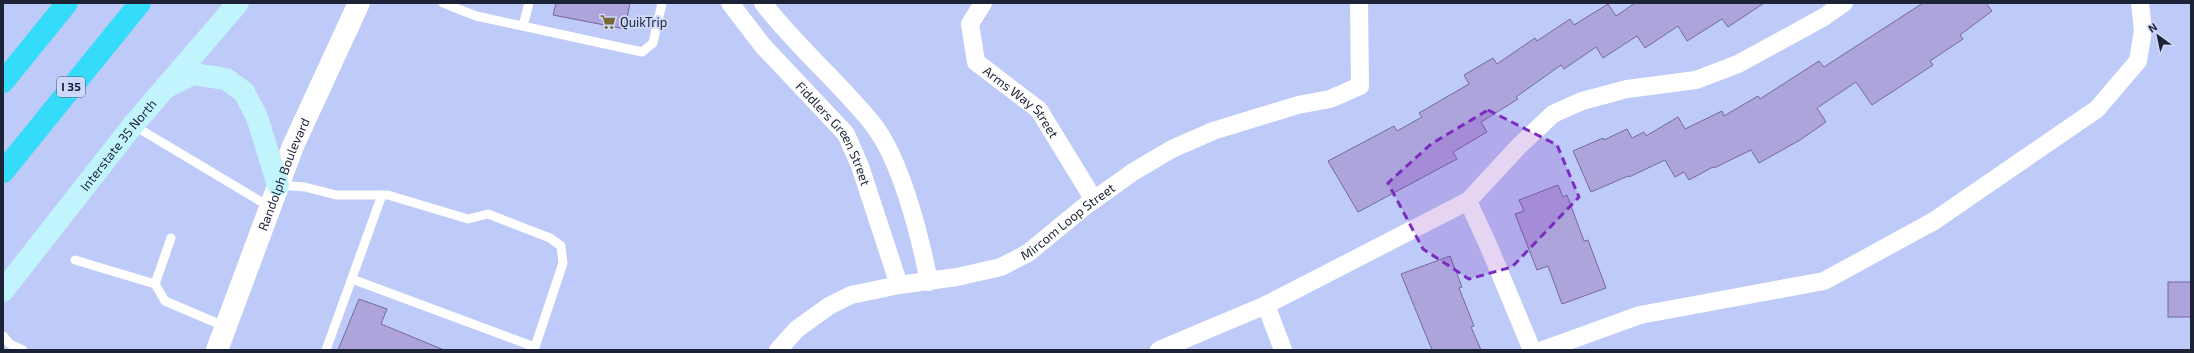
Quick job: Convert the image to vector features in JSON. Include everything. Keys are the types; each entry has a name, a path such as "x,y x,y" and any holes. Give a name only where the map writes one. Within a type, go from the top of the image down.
{"highway":[{"path":"3,82 67,3"},
{"name":"I 35","path":"3,172 140,3"}],"main road":[{"name":"Interstate 35 North","path":"3,291 133,125 238,3"},
{"path":"166,87 193,74 226,79 244,92 257,117 278,185"}],"street":[{"name":"Randolph Boulevard","path":"217,350 292,146 359,3"},
{"name":"Fiddlers Green Street","path":"730,3 763,46 846,134 860,166 899,285"},
{"path":"763,3 876,130 900,176 922,243 929,282"},
{"name":"Arms Way Street","path":"983,3 970,24 976,62 1040,110 1094,200"},
{"name":"Mircom Loop Street","path":"778,350 797,329 829,306 851,295 899,285 929,282 1001,267 1028,253 1094,200 1133,172 1172,149 1213,131 1298,105 1330,99 1360,86 1359,3"},
{"path":"1159,350 1266,305 1468,201 1519,146 1553,114 1582,101 1627,89 1696,80 1738,64 1818,20 1844,3"},
{"path":"1543,350 1640,315 1824,281 1934,221 2097,109 2138,61 2143,30 2140,3"},
{"path":"1468,201 1532,350"},
{"path":"1266,305 1283,350"}],"lane":[{"path":"523,26 529,3"},
{"path":"446,4 476,16 642,52 653,43 662,3"},
{"path":"133,125 270,207"},
{"path":"278,185 305,187 336,195 388,195 468,219 488,214 550,238 561,246 563,263 535,349 352,279"},
{"path":"326,350 382,195"},
{"path":"155,284 171,238"},
{"path":"75,260 155,284 164,301 226,327"},
{"path":"3,336 10,344 23,350"}],"highlighted area":[{"path":"1488,110 1557,145 1579,197 1512,267 1469,279 1423,249 1388,183 1431,144"}],"building":[{"name":"QuikTrip","path":"556,3 630,3 625,29 553,15"},
{"path":"1635,3 1764,3 1728,27 1722,19 1687,41 1678,26 1645,48 1637,36 1603,58 1596,47 1564,69 1561,65 1516,97 1518,99 1481,122 1487,132 1453,152 1457,159 1358,212 1328,161 1394,126 1397,131 1422,117 1419,113 1469,84 1464,75 1493,58 1497,64 1535,38 1537,41 1570,19 1574,25 1608,4 1616,16"},
{"path":"1923,3 1986,3 1992,11 1960,35 1963,39 1930,61 1933,65 1872,105 1856,82 1817,108 1826,122 1800,140 1759,163 1751,150 1714,168 1713,167 1689,180 1684,172 1675,177 1665,160 1629,177 1628,176 1591,192 1573,151 1603,138 1604,140 1627,129 1632,138 1644,132 1646,136 1678,117 1685,129 1722,111 1724,116 1758,96 1760,99 1819,61 1824,67"},
{"path":"1558,185 1563,197 1567,195 1584,241 1588,240 1606,288 1562,304 1548,266 1537,270 1515,214 1524,211 1519,200"},
{"path":"1450,256 1462,287 1459,288 1474,326 1471,327 1481,350 1432,350 1401,274"},
{"path":"2168,282 2191,282 2191,317 2168,317"},
{"path":"359,299 387,309 381,324 444,350 338,350"}],"place":[{"name":"QuikTrip","path":"608,22"}]}
